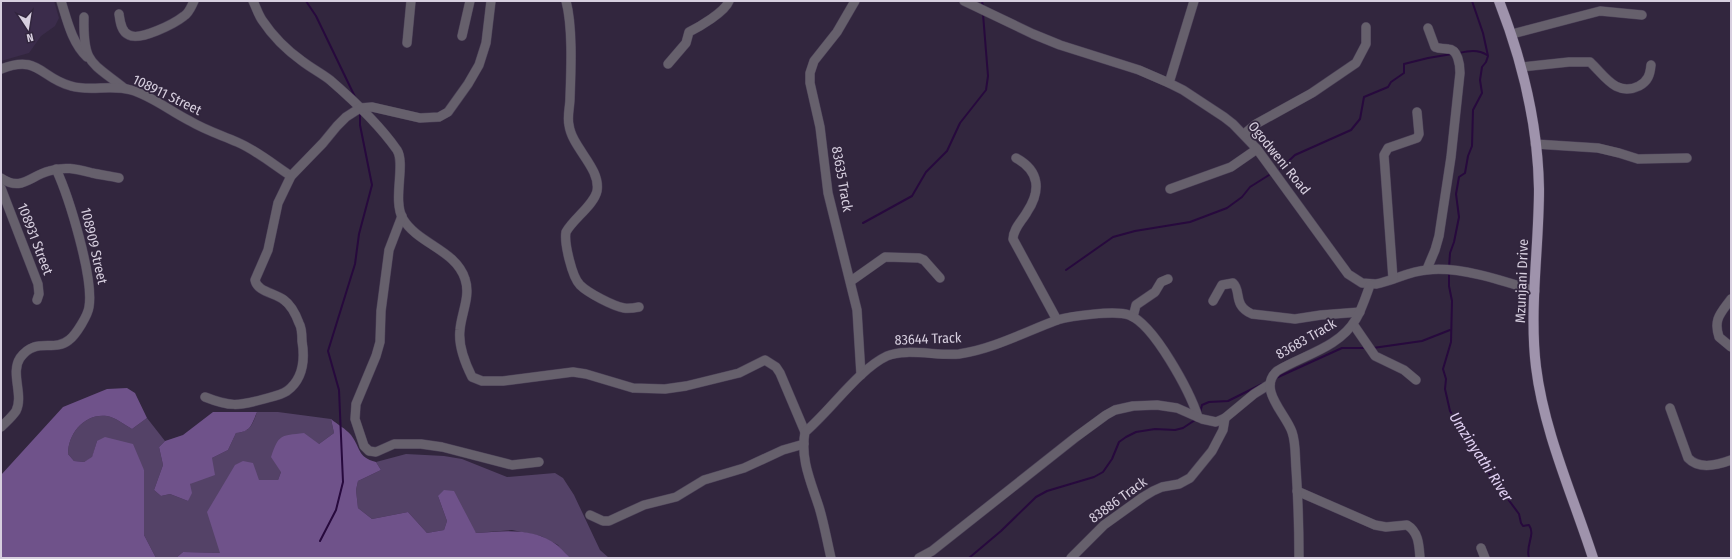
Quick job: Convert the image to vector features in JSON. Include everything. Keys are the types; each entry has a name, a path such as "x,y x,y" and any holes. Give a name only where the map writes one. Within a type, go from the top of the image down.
{"main road":[{"name":"Mzunjani Drive","path":"1499,1 1512,34 1526,89 1535,144 1538,188 1534,344 1541,395 1557,452 1593,558"}],"street":[{"path":"61,1 73,37 80,50 96,67 124,88"},
{"path":"119,14 123,30 128,35 134,37 150,34 183,17 188,12 194,1"},
{"path":"253,1 262,20 281,42 302,61 329,80 360,108 399,154 400,163 398,196 404,220 421,237 452,260 463,274 467,289 460,337 465,359 472,377 482,381 503,381 573,372 586,374 633,388 665,389 686,386 739,373 765,360 776,367 780,373 805,432 804,465 819,508 831,558"},
{"path":"407,43 411,1"},
{"path":"462,36 470,1"},
{"path":"205,398 222,404 231,405 250,403 286,392 297,379 301,372 304,353 301,328 297,318 284,300 279,296 260,288 256,284 255,280 268,250 278,203 291,176 346,117 360,108 372,107 420,118 443,116 461,94 479,65 486,43 491,1"},
{"path":"566,1 569,20 569,126 572,136 590,166 597,183 597,190 593,199 566,232 571,265 578,281 586,289 622,307 630,309 639,308"},
{"path":"668,64 686,43 688,33 699,27 726,6 729,1"},
{"name":"83635 Track","path":"855,1 837,32 814,61 810,73 810,83 820,127 828,193 857,310 861,375"},
{"name":"Ogodweni Road","path":"964,1 1054,42 1139,70 1169,83 1183,90 1224,117 1244,134 1257,149 1348,274 1356,280 1370,285"},
{"path":"1169,83 1194,1"},
{"path":"1512,34 1600,11 1642,15"},
{"path":"84,17 84,41 89,59"},
{"path":"1244,134 1256,124 1312,92 1356,63 1366,44 1366,27"},
{"path":"1427,270 1439,236 1451,157 1460,73 1459,61 1454,52 1449,48 1435,47 1428,28"},
{"path":"1520,67 1569,62 1590,62 1614,86 1625,90 1639,86 1648,79 1650,65"},
{"name":"108911 Street","path":"1,69 14,64 23,63 37,67 68,86 82,88 124,88 149,98 210,132 238,142 291,176"},
{"path":"1393,279 1384,155 1388,148 1417,138 1419,134 1417,112"},
{"path":"1535,144 1598,148 1638,159 1687,158"},
{"path":"1170,189 1231,167 1257,149"},
{"path":"1016,158 1025,162 1032,172 1036,184 1034,201 1014,232 1013,239 1056,320"},
{"path":"1,178 10,183 24,183 42,174 56,169 66,168 78,169 119,178"},
{"name":"108909 Street","path":"1,426 14,415 17,408 18,396 16,372 19,359 33,347 60,345 69,340 82,323 89,309 90,292 83,256 72,211 56,169"},
{"name":"108931 Street","path":"1,188 38,284 39,294 37,300"},
{"path":"402,216 389,250 381,311 380,342 376,356 356,404 355,419 364,446 369,451 376,452 394,444 421,444 442,447 512,466 540,462"},
{"path":"851,281 880,260 890,257 924,260 940,278"},
{"path":"1370,285 1410,273 1437,269 1490,277 1535,291"},
{"path":"1168,279 1161,282 1155,292 1136,305 1133,317 1144,325 1165,354 1190,395 1198,417"},
{"path":"1213,301 1222,286 1233,282 1241,306 1252,314 1296,319 1321,315 1360,312"},
{"name":"83683 Track","path":"1270,384 1272,377 1277,371 1336,340 1353,324 1360,312 1370,285"},
{"path":"1731,300 1722,311 1716,322 1719,337 1731,347"},
{"name":"83644 Track","path":"805,432 861,375 881,359 890,355 909,353 949,354 968,352 987,347 1056,320 1078,315 1122,314 1133,317"},
{"path":"1353,324 1375,356 1404,370 1416,380"},
{"path":"918,558 932,554 1076,437 1106,415 1116,410 1133,406 1157,405 1177,408 1212,422 1225,418 1254,394 1270,384 1278,409 1292,431 1294,442 1299,558"},
{"path":"1670,408 1688,458 1691,461 1696,464 1711,466 1731,460"},
{"name":"83886 Track","path":"1071,558 1104,526 1153,490 1179,484 1190,478 1212,451 1223,430 1225,418"},
{"path":"590,515 603,521 609,521 644,505 676,497 704,480 744,468 783,450 804,444"},
{"path":"1297,491 1375,525 1386,527 1407,525 1414,531 1418,541 1420,558"},
{"path":"1481,548 1485,558"}],"shaded area":[{"path":"1,1 54,1 59,18 55,26 41,36 29,53 1,61"},
{"path":"127,388 135,393 147,418 132,429 117,419 107,416 99,416 85,421 79,426 71,439 68,454 74,461 84,462 92,457 97,441 105,437 133,444 144,470 144,535 156,558 1,558 1,475 63,407 107,389"},
{"path":"213,412 257,412 248,429 236,433 228,450 212,458 215,475 190,484 192,493 188,501 170,494 161,496 154,490 163,465 159,447 165,441 183,435"},
{"path":"257,412 278,412 331,419 334,433 281,472 278,480 259,480 220,553 183,552 176,558 156,558 144,535 144,470 97,441 92,458 84,462 74,461 68,454 71,439 79,426 85,421 99,416 107,416 117,419 132,429 147,418 165,441 159,447 163,465 154,490 161,496 170,494 188,501 190,484 212,458 228,450 236,433 245,431 250,427"},
{"path":"331,419 351,435 362,455 365,458 376,462 381,470 358,481 356,490 358,508 372,519 408,512 427,533 444,530 447,521 438,496 444,490 454,491 476,533 507,531 538,535 557,545 571,558 176,558 183,552 220,553 207,512 235,465 243,461 253,463 259,480 278,480 281,472 271,457 279,440 285,436 304,433 319,444 334,433"},
{"path":"406,454 444,456 462,459 507,477 555,473 563,478 574,495 600,550 609,558 571,558 563,553 558,545 541,536 512,530 476,533 438,496 447,521 444,530 427,533 408,512 372,519 358,508 356,490 358,481 381,470 376,462"}],"waterway":[{"path":"306,1 316,16 356,99"},
{"path":"982,1 983,7"},
{"name":"Umzinyathi River","path":"1449,268 1450,253 1454,242 1459,217 1456,194 1459,177 1465,173 1468,156 1472,146 1473,110 1482,93 1480,80 1482,67 1488,56 1483,33 1472,1"},
{"path":"863,223 912,196 926,172 947,151 960,123 986,90 988,76 983,14"},
{"path":"1459,53 1477,51 1487,55"},
{"path":"1280,169 1295,155 1351,130 1360,119 1364,97 1388,87 1391,82 1404,73 1404,64 1452,54"},
{"path":"320,541 336,510 343,482 339,390 328,351 355,264 359,234 372,185 360,125 360,112"},
{"path":"1066,270 1113,237 1135,231 1190,222 1227,208 1242,197 1250,187 1269,175"},
{"name":"Umzinyathi River","path":"1449,272 1449,286 1452,301 1451,342 1443,369 1446,379 1445,389 1450,411 1488,472 1519,514 1523,526 1529,525 1531,529 1528,549 1529,558"},
{"path":"1373,348 1422,341 1450,330"},
{"path":"1276,378 1342,348 1367,348"},
{"path":"1200,413 1202,405 1209,402 1228,401 1262,384"},
{"path":"969,558 1001,531 1036,497 1047,491 1094,477 1103,472 1112,459 1119,442 1126,437 1136,432 1155,429 1175,430 1183,428 1195,420"}]}
